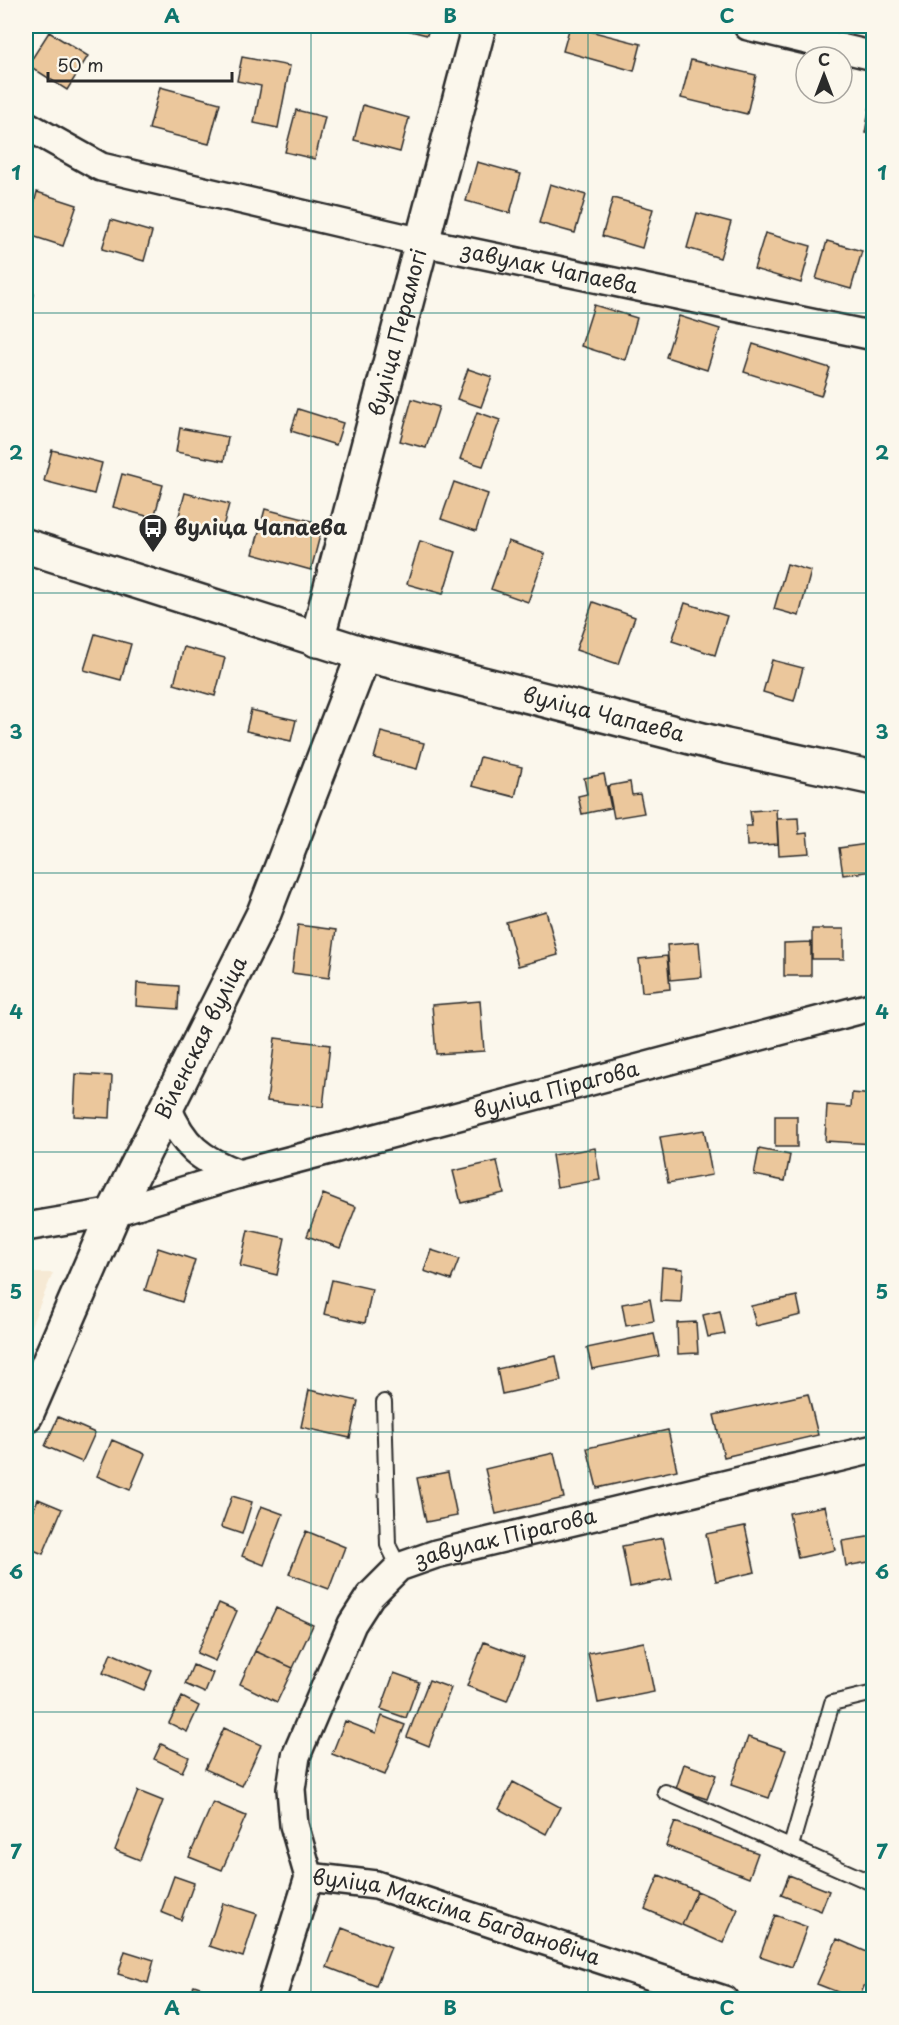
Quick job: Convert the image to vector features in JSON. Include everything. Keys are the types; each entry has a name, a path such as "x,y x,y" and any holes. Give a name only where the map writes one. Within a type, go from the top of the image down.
{"street":[{"name":"вуліца Перамогі","path":"317,640 479,26"},
{"path":"748,26 873,56"},
{"name":"завулак Чапаева","path":"26,125 101,167 422,242 873,336"},
{"name":"вуліца Чапаева","path":"26,546 364,654 726,746 873,778"},
{"name":"Віленская вуліца","path":"26,1416 114,1212 264,913 364,654"},
{"name":"вуліца Пірагова","path":"26,1227 114,1212 239,1174 873,1006"},
{"path":"167,1107 176,1129 190,1147 210,1163 239,1174"},
{"name":"завулак Пірагова","path":"309,1877 294,1825 291,1789 296,1756 351,1624 370,1596 399,1567 436,1554 873,1449"},
{"name":"вуліца Максіма Багдановіча","path":"271,2000 309,1877 376,1885 724,2000"}],"lane":[{"path":"384,1402 388,1545 399,1567"},
{"path":"791,1846 832,1703 873,1693"},
{"path":"665,1792 873,1884"}],"shaded area":[{"path":"26,1273 53,1273 26,1338"}],"building":[{"path":"173,26 195,26 193,32"},
{"path":"391,26 430,26 427,35"},
{"path":"570,26 641,44 634,71 563,51"},
{"path":"49,32 88,56 67,90 28,65"},
{"path":"242,57 290,66 278,128 254,123 261,86 237,81"},
{"path":"691,60 756,75 747,114 681,98"},
{"path":"160,87 220,103 209,144 149,129"},
{"path":"363,105 409,118 400,152 354,140"},
{"path":"870,105 874,105 874,134 865,133"},
{"path":"296,110 325,117 315,159 285,152"},
{"path":"477,162 521,174 510,213 466,201"},
{"path":"550,184 586,195 575,233 539,223"},
{"path":"37,192 77,205 63,246 26,234"},
{"path":"613,198 653,209 642,248 602,236"},
{"path":"697,213 731,222 720,258 687,248"},
{"path":"111,220 152,232 144,261 102,249"},
{"path":"765,233 811,246 801,283 754,269"},
{"path":"827,241 862,251 851,289 816,279"},
{"path":"26,292 34,294 30,314 26,313"},
{"path":"594,305 637,318 625,360 581,346"},
{"path":"679,316 720,329 707,370 666,357"},
{"path":"753,344 830,368 821,396 744,372"},
{"path":"468,369 492,377 481,407 457,399"},
{"path":"26,376 31,377 26,399"},
{"path":"412,399 439,407 426,448 400,441"},
{"path":"298,409 343,423 336,445 291,431"},
{"path":"477,412 500,420 483,466 460,459"},
{"path":"180,428 228,437 224,461 176,452"},
{"path":"52,450 102,463 94,494 44,481"},
{"path":"122,474 163,485 154,518 113,507"},
{"path":"454,482 488,494 476,531 441,519"},
{"path":"185,493 229,504 221,534 177,523"},
{"path":"265,509 323,524 311,570 253,554"},
{"path":"420,541 456,552 443,594 407,584"},
{"path":"508,541 545,554 528,602 491,589"},
{"path":"787,564 811,571 799,616 774,609"},
{"path":"593,602 635,617 618,664 576,650"},
{"path":"685,603 727,616 715,655 672,641"},
{"path":"95,634 131,644 121,680 84,670"},
{"path":"184,647 225,658 215,696 174,684"},
{"path":"772,660 803,668 794,701 763,692"},
{"path":"251,710 296,720 291,741 246,731"},
{"path":"381,732 424,743 417,769 374,758"},
{"path":"480,757 522,767 515,797 472,786"},
{"path":"604,774 611,808 582,814 578,796 587,794 584,778"},
{"path":"630,782 632,795 640,794 644,813 614,818 608,786"},
{"path":"776,809 778,844 747,846 746,826 752,826 750,811"},
{"path":"798,818 799,834 807,833 809,853 779,855 777,819"},
{"path":"874,843 874,871 843,875 839,848"},
{"path":"546,911 558,955 518,966 506,922"},
{"path":"298,925 336,930 329,978 292,973"},
{"path":"812,929 844,929 844,959 812,959"},
{"path":"699,942 702,977 670,980 667,945"},
{"path":"811,942 811,976 784,976 784,943"},
{"path":"667,956 670,989 642,992 639,959"},
{"path":"137,983 179,986 178,1009 136,1006"},
{"path":"480,1001 484,1051 436,1054 432,1005"},
{"path":"275,1038 330,1045 323,1107 267,1101"},
{"path":"76,1074 112,1076 110,1118 74,1116"},
{"path":"852,1093 874,1095 874,1144 825,1141 827,1105 851,1107"},
{"path":"775,1116 797,1116 797,1147 775,1147"},
{"path":"704,1130 712,1175 668,1183 660,1137"},
{"path":"595,1148 600,1180 557,1187 552,1155"},
{"path":"759,1149 790,1155 785,1181 754,1175"},
{"path":"497,1161 504,1193 461,1203 453,1171"},
{"path":"323,1194 356,1207 340,1248 307,1236"},
{"path":"248,1230 285,1238 277,1275 240,1266"},
{"path":"158,1248 195,1260 182,1302 145,1290"},
{"path":"431,1250 459,1259 451,1280 424,1271"},
{"path":"662,1267 683,1269 681,1302 660,1301"},
{"path":"332,1280 372,1289 365,1323 324,1314"},
{"path":"797,1296 801,1315 756,1326 751,1306"},
{"path":"650,1299 654,1321 626,1326 622,1304"},
{"path":"720,1311 725,1334 708,1337 703,1315"},
{"path":"696,1322 698,1353 678,1354 677,1323"},
{"path":"654,1334 659,1356 592,1369 587,1348"},
{"path":"556,1356 561,1381 502,1394 497,1369"},
{"path":"309,1390 358,1401 350,1438 301,1427"},
{"path":"808,1394 818,1435 724,1457 714,1415"},
{"path":"58,1417 95,1433 82,1462 45,1446"},
{"path":"668,1430 677,1470 597,1488 587,1448"},
{"path":"112,1440 145,1454 130,1490 97,1476"},
{"path":"554,1453 564,1498 496,1514 485,1469"},
{"path":"448,1472 457,1516 426,1522 417,1478"},
{"path":"232,1496 252,1502 242,1534 221,1527"},
{"path":"38,1499 62,1509 43,1554 26,1547 26,1527"},
{"path":"261,1506 283,1514 264,1565 242,1556"},
{"path":"825,1506 835,1550 798,1558 789,1513"},
{"path":"745,1526 755,1572 716,1581 706,1534"},
{"path":"306,1531 345,1547 329,1589 289,1574"},
{"path":"874,1536 874,1561 846,1566 842,1541"},
{"path":"663,1538 672,1579 630,1587 622,1546"},
{"path":"26,1583 32,1585 26,1605"},
{"path":"219,1603 237,1611 215,1661 197,1653"},
{"path":"276,1608 313,1625 293,1668 255,1651"},
{"path":"874,1632 874,1654 867,1652"},
{"path":"484,1642 524,1657 507,1701 467,1686"},
{"path":"644,1642 654,1692 598,1703 588,1653"},
{"path":"255,1651 293,1668 277,1702 240,1684"},
{"path":"111,1653 152,1671 144,1690 103,1673"},
{"path":"193,1665 213,1673 205,1693 185,1684"},
{"path":"394,1673 419,1682 406,1718 381,1709"},
{"path":"429,1680 451,1688 429,1746 407,1737"},
{"path":"182,1697 199,1706 187,1732 169,1723"},
{"path":"382,1716 405,1725 385,1775 332,1754 345,1721 376,1733"},
{"path":"224,1728 261,1745 242,1786 205,1769"},
{"path":"748,1737 786,1750 769,1798 731,1785"},
{"path":"161,1744 189,1757 182,1772 154,1759"},
{"path":"684,1764 716,1775 707,1799 676,1789"},
{"path":"513,1782 560,1807 546,1834 499,1809"},
{"path":"138,1791 163,1801 140,1860 115,1850"},
{"path":"213,1802 246,1816 222,1870 189,1857"},
{"path":"675,1822 758,1853 749,1878 666,1846"},
{"path":"659,1875 697,1891 682,1925 645,1909"},
{"path":"789,1875 829,1891 821,1911 781,1895"},
{"path":"174,1876 194,1883 181,1920 161,1912"},
{"path":"697,1891 738,1909 723,1943 682,1925"},
{"path":"223,1903 257,1914 243,1957 209,1946"},
{"path":"775,1915 807,1927 792,1967 760,1956"},
{"path":"342,1928 391,1947 376,1986 327,1967"},
{"path":"837,1939 874,1955 874,1964 858,2000 817,1984"},
{"path":"125,1951 154,1960 148,1983 118,1974"},
{"path":"194,1985 236,1999 189,2000"}],"place":[{"name":"вуліца Чапаева","path":"153,554"}]}
